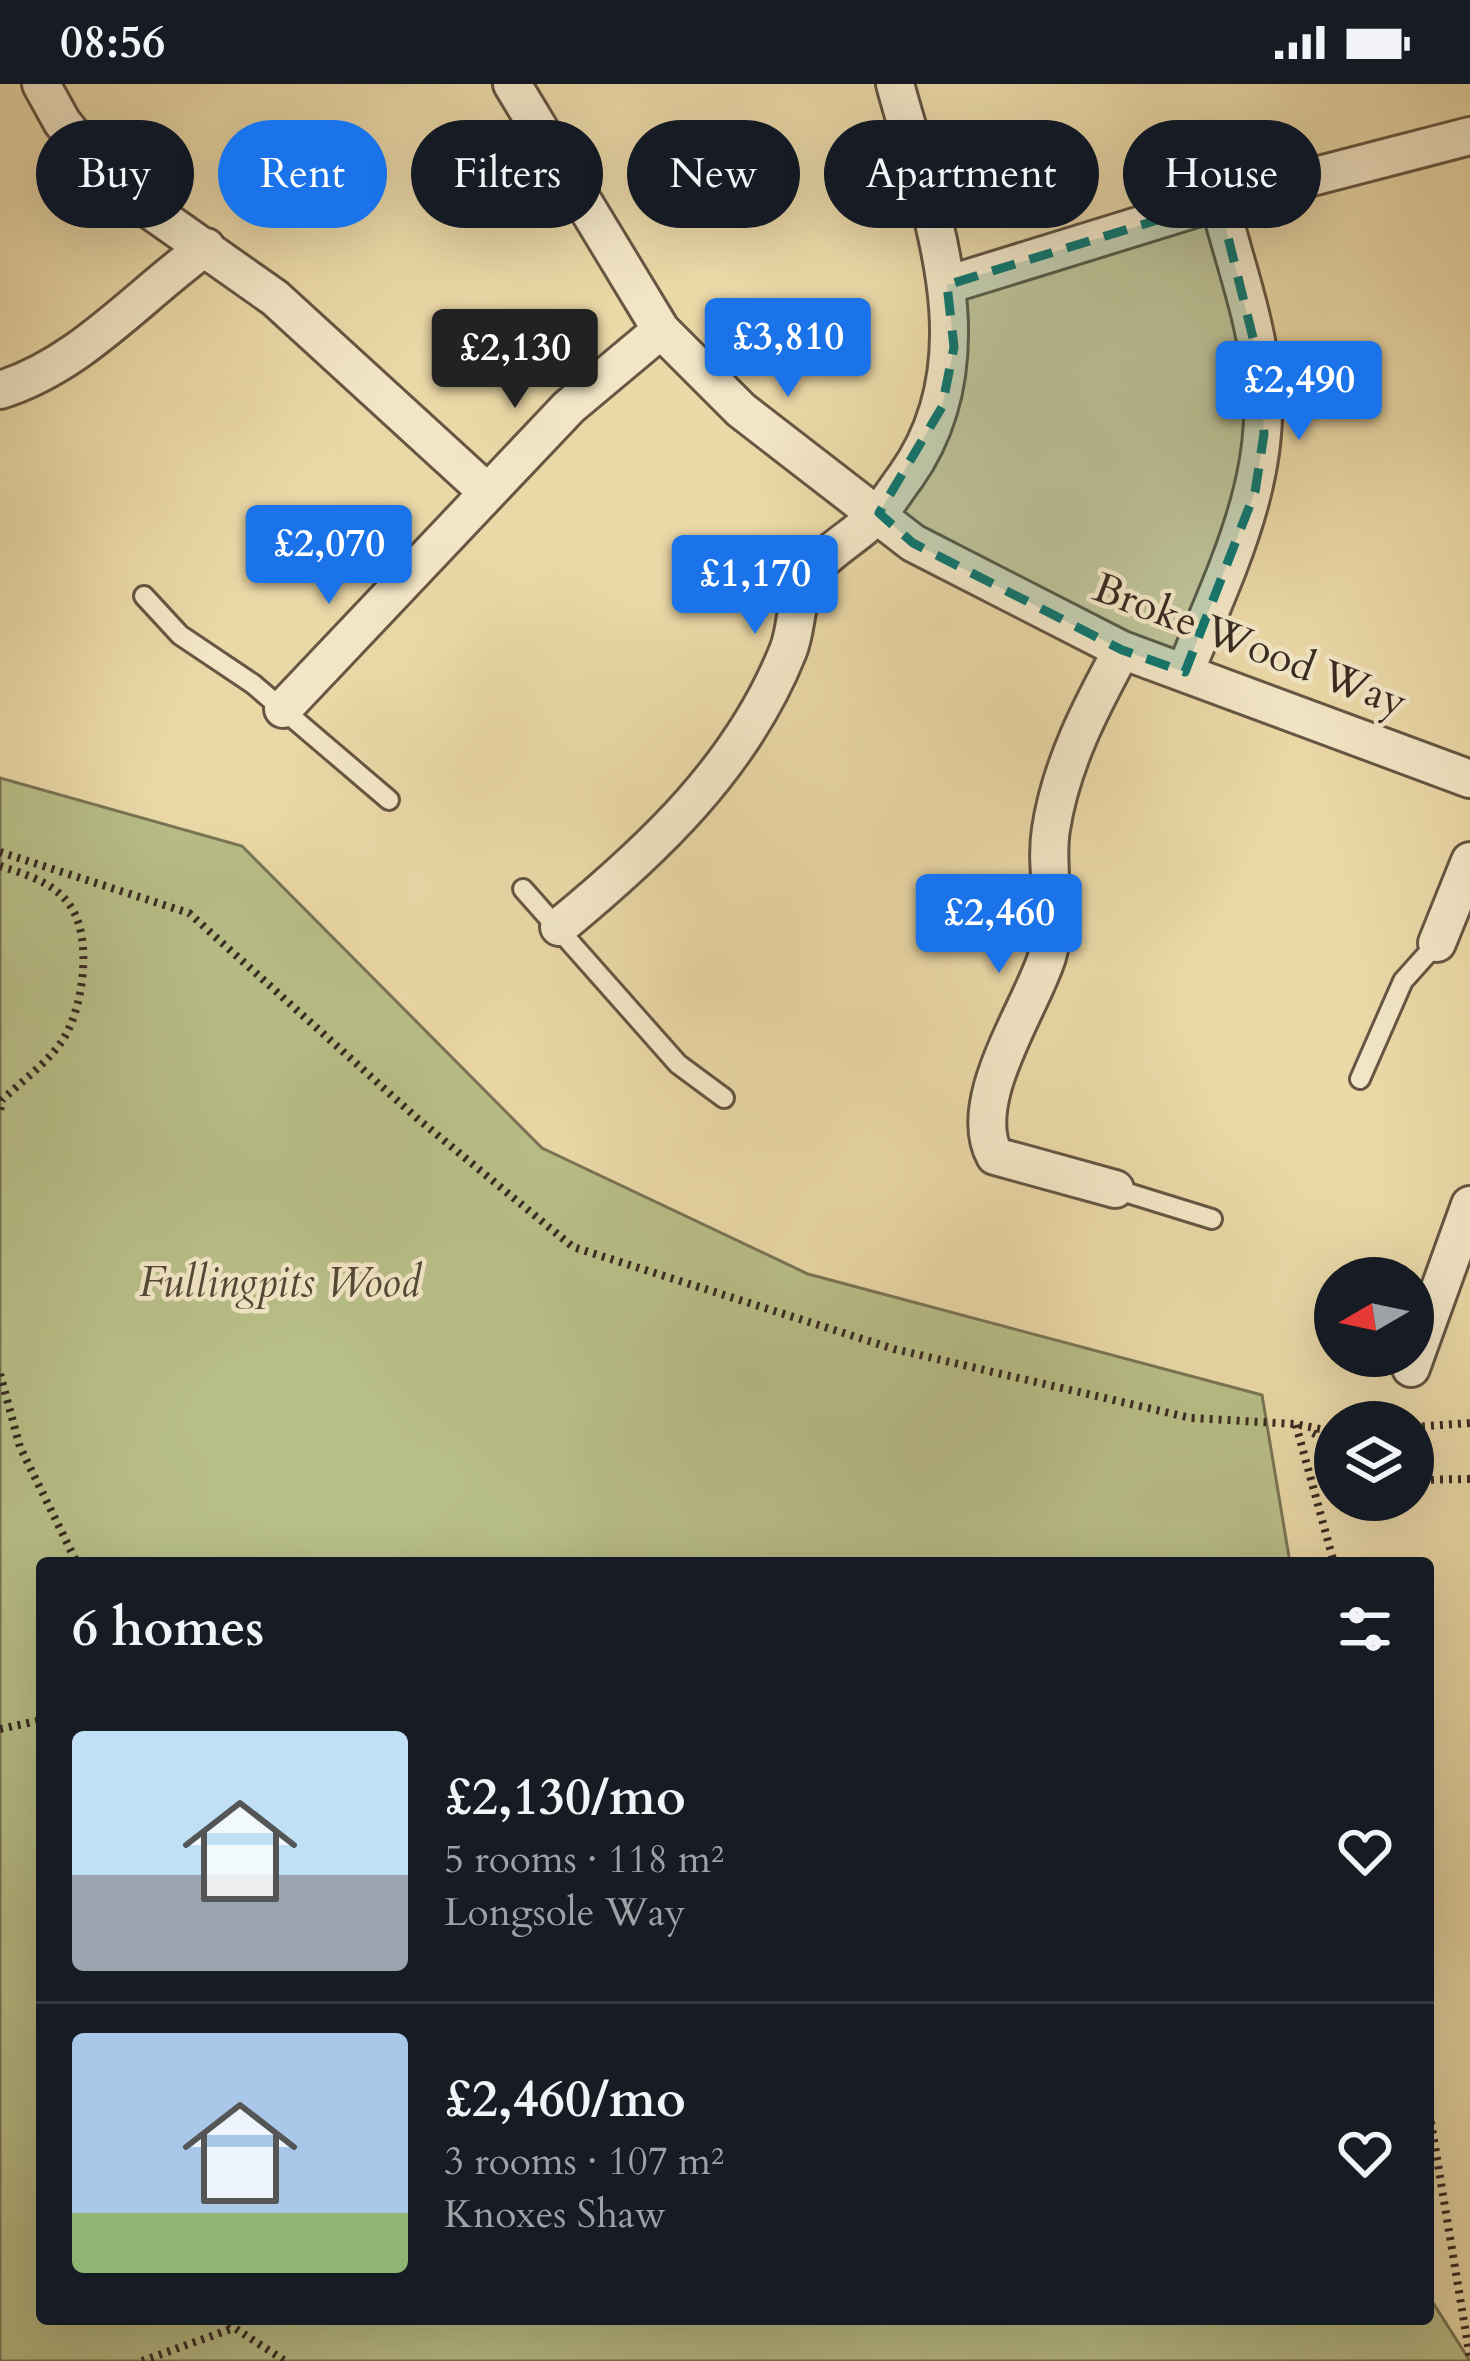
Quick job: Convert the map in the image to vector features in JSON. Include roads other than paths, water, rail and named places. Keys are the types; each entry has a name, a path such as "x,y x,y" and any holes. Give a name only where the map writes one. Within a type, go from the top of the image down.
{"street":[{"path":"41,84 62,122 109,181 275,298 487,492"},
{"name":"Broke Wood Way","path":"512,84 661,330 741,410 879,512 913,543 1122,650 1470,779"},
{"path":"559,927 644,858 742,744 790,648 806,579 879,512 915,463 942,407 954,347 947,285 895,84"},
{"path":"1321,175 1470,136"},
{"path":"947,285 1132,228"},
{"path":"1185,671 1255,492 1264,434 1261,370 1226,228"},
{"path":"0,390 28,382 92,342 151,286 206,248"},
{"path":"283,710 569,407 661,330"},
{"path":"1115,1189 995,1156 987,1141 988,1115 1008,1043 1047,957 1056,908 1050,832 1079,730 1122,650"},
{"path":"1437,943 1470,861"},
{"path":"1434,1304 1470,1204"}],"lane":[{"path":"143,596 180,635 283,710 388,800"},
{"path":"524,889 678,1064 724,1098"},
{"path":"1360,1079 1403,981 1437,943"},
{"path":"1115,1189 1212,1219"}],"park label":[{"name":"Fullingpits Wood","path":"280,1282"}]}
